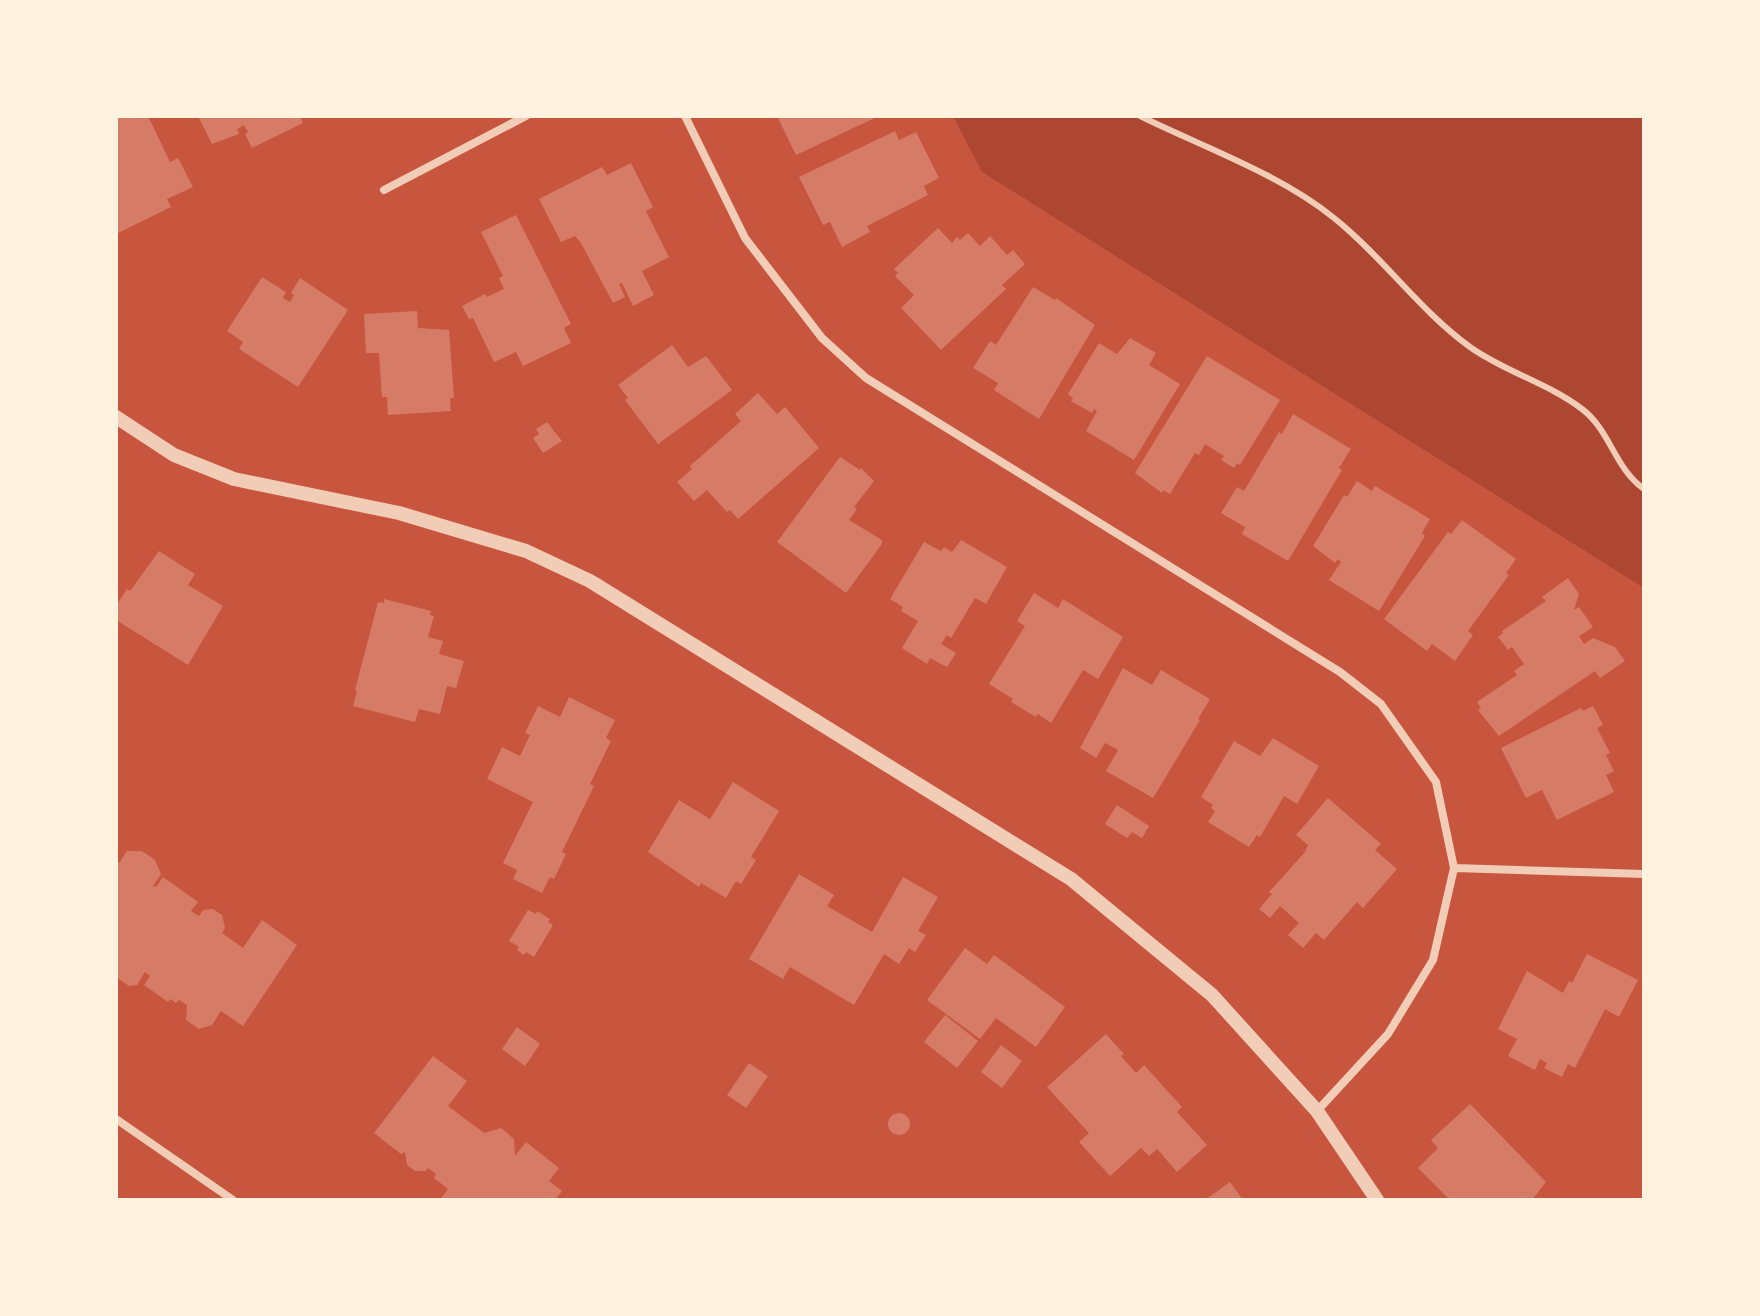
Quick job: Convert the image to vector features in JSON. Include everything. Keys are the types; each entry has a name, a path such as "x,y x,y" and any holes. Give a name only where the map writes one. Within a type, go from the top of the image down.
{"street":[{"path":"384,190 526,116"},
{"path":"685,116 745,238 822,338 866,378 1340,672 1381,704 1436,782 1454,868 1433,960 1388,1034 1317,1111"},
{"path":"116,417 174,455 234,479 413,517 526,551 590,581 1071,879 1212,995 1317,1111 1377,1200"},
{"path":"1454,868 1644,874"},
{"path":"116,1119 233,1200"}],"lane":[{"path":"1140,116 1262,175 1333,217 1417,301 1472,348 1584,410 1601,429 1623,471 1644,489"}],"shaded area":[{"path":"953,116 1644,116 1644,588 982,172"}],"building":[{"path":"116,116 148,116 170,162 178,158 193,187 167,199 171,207 116,234"},
{"path":"198,116 300,116 303,123 252,148 244,125 237,129 239,134 212,144"},
{"path":"777,116 879,116 796,155"},
{"path":"895,131 899,140 916,132 939,178 924,186 928,195 867,226 870,232 842,247 830,222 823,225 799,177"},
{"path":"631,163 653,207 646,211 669,257 642,271 654,295 633,306 622,283 619,284 625,297 613,303 581,243 575,236 561,242 539,199 602,167 607,175"},
{"path":"516,215 571,324 564,328 571,343 523,366 516,352 494,362 473,318 469,319 462,306 485,294 487,297 504,289 499,278 503,276 481,232"},
{"path":"938,228 952,243 957,237 960,240 968,233 980,246 990,236 1007,255 1013,250 1025,264 1002,285 1006,289 941,350 901,308 914,295 895,276 898,273 894,269"},
{"path":"262,277 286,292 283,298 290,302 294,295 291,293 300,278 348,310 298,387 239,349 243,342 227,331"},
{"path":"1033,287 1056,298 1095,325 1039,419 994,390 998,383 973,368 990,341 996,345"},
{"path":"417,311 418,328 449,330 454,398 450,398 451,411 388,415 387,397 382,397 379,353 366,353 364,314"},
{"path":"1130,338 1156,353 1149,365 1180,384 1134,460 1086,431 1097,411 1094,409 1092,413 1071,401 1073,398 1068,394 1099,343 1117,354"},
{"path":"672,345 688,367 706,356 732,390 658,444 625,400 628,398 618,385"},
{"path":"1207,356 1280,400 1240,465 1237,463 1234,468 1221,460 1224,456 1205,444 1199,455 1195,453 1170,494 1163,490 1162,493 1135,473"},
{"path":"758,393 777,414 785,407 819,448 738,519 730,510 727,512 707,490 694,501 677,482 692,469 690,466 741,421 735,414"},
{"path":"1293,414 1351,449 1339,468 1342,470 1288,561 1242,534 1245,527 1221,513 1237,487 1244,491"},
{"path":"547,422 562,441 543,453 533,438 539,434 536,429"},
{"path":"840,457 861,468 874,481 854,507 857,509 849,520 882,540 846,593 777,542"},
{"path":"1357,481 1372,491 1375,486 1430,519 1422,533 1425,536 1379,611 1329,580 1341,562 1338,559 1335,563 1313,546 1344,495 1347,497"},
{"path":"1462,520 1516,559 1506,573 1509,575 1468,631 1473,635 1455,661 1432,644 1427,651 1384,619 1448,532 1451,534"},
{"path":"961,540 1007,567 986,604 975,598 951,638 947,635 941,644 956,653 947,667 930,658 927,664 902,648 918,621 901,611 903,607 890,599 924,542 941,551 944,547 952,552"},
{"path":"159,551 195,574 188,585 223,606 188,665 116,620 116,606"},
{"path":"1568,578 1579,594 1574,610 1579,607 1593,627 1579,636 1584,644 1593,638 1615,647 1625,661 1600,678 1595,671 1499,736 1478,710 1481,708 1477,702 1517,675 1514,671 1524,664 1512,647 1508,650 1498,637 1546,601 1542,597"},
{"path":"1034,593 1058,608 1063,599 1123,637 1098,679 1083,670 1051,723 1011,702 1013,699 989,684 1025,626 1017,621"},
{"path":"384,599 431,611 430,615 434,616 428,637 443,641 439,654 464,661 456,688 447,686 440,714 419,709 415,722 353,706 378,602 384,603"},
{"path":"1123,668 1152,685 1161,670 1210,699 1153,798 1106,771 1118,750 1105,743 1096,758 1080,748"},
{"path":"569,697 615,720 606,738 611,741 590,784 594,786 562,852 566,854 554,879 550,877 542,893 513,879 517,870 503,863 533,802 487,779 502,747 520,756 530,735 525,733 538,706 560,717"},
{"path":"1593,706 1603,725 1597,728 1610,753 1606,755 1614,771 1606,775 1614,792 1557,820 1542,790 1526,798 1501,748 1581,708 1583,711"},
{"path":"1273,738 1319,766 1297,804 1284,796 1260,837 1257,835 1249,847 1208,822 1215,811 1211,808 1213,805 1201,797 1234,741 1260,756"},
{"path":"733,782 779,811 751,857 756,860 741,884 736,881 726,898 701,883 699,887 648,852 679,800 710,819"},
{"path":"1328,798 1381,844 1375,850 1397,869 1363,908 1357,902 1324,940 1316,933 1303,948 1288,935 1299,923 1280,906 1270,918 1259,909 1272,894 1269,892 1305,852 1308,845 1296,835"},
{"path":"1117,805 1149,826 1142,838 1132,832 1127,838 1105,824"},
{"path":"127,851 142,851 155,860 161,874 153,886 156,887 163,877 198,902 191,911 199,916 203,910 213,909 222,915 225,928 222,933 243,948 262,920 297,945 243,1026 221,1011 212,1025 199,1029 186,1020 187,1005 179,1000 176,1003 170,999 168,1002 144,985 150,976 145,972 137,985 129,986 116,977 116,860 119,863"},
{"path":"799,874 834,895 827,906 872,932 903,877 938,897 918,931 926,935 915,952 909,948 899,964 884,954 854,1005 790,967 783,979 749,959"},
{"path":"528,910 536,914 537,911 550,919 548,922 553,925 534,957 526,952 524,955 517,950 519,947 509,941"},
{"path":"965,948 987,964 994,955 1065,1007 1036,1047 996,1018 980,1039 927,1000"},
{"path":"1587,954 1638,980 1619,1017 1605,1009 1575,1068 1568,1064 1562,1077 1544,1068 1547,1063 1540,1059 1535,1070 1508,1056 1517,1039 1498,1029 1527,971 1563,993 1569,981 1572,983"},
{"path":"945,1015 978,1041 957,1068 924,1042"},
{"path":"517,1027 540,1044 525,1066 502,1049"},
{"path":"1106,1034 1136,1073 1144,1065 1182,1107 1177,1112 1207,1145 1177,1172 1157,1149 1149,1156 1141,1148 1110,1176 1079,1142 1089,1133 1047,1087"},
{"path":"1001,1045 1022,1061 1002,1088 981,1072"},
{"path":"433,1056 467,1081 448,1106 484,1133 501,1128 514,1139 515,1156 526,1142 559,1168 549,1181 562,1191 555,1200 440,1200 448,1189 434,1178 436,1174 428,1168 426,1171 415,1171 407,1165 405,1152 401,1154 374,1133"},
{"path":"749,1063 768,1076 746,1108 727,1095"},
{"path":"1470,1104 1546,1182 1532,1200 1450,1200 1418,1168 1438,1148 1431,1140"},
{"path":"899,1113 907,1116 910,1124 907,1132 899,1135 891,1132 888,1124 891,1116"},
{"path":"1230,1182 1243,1200 1205,1200"}]}
